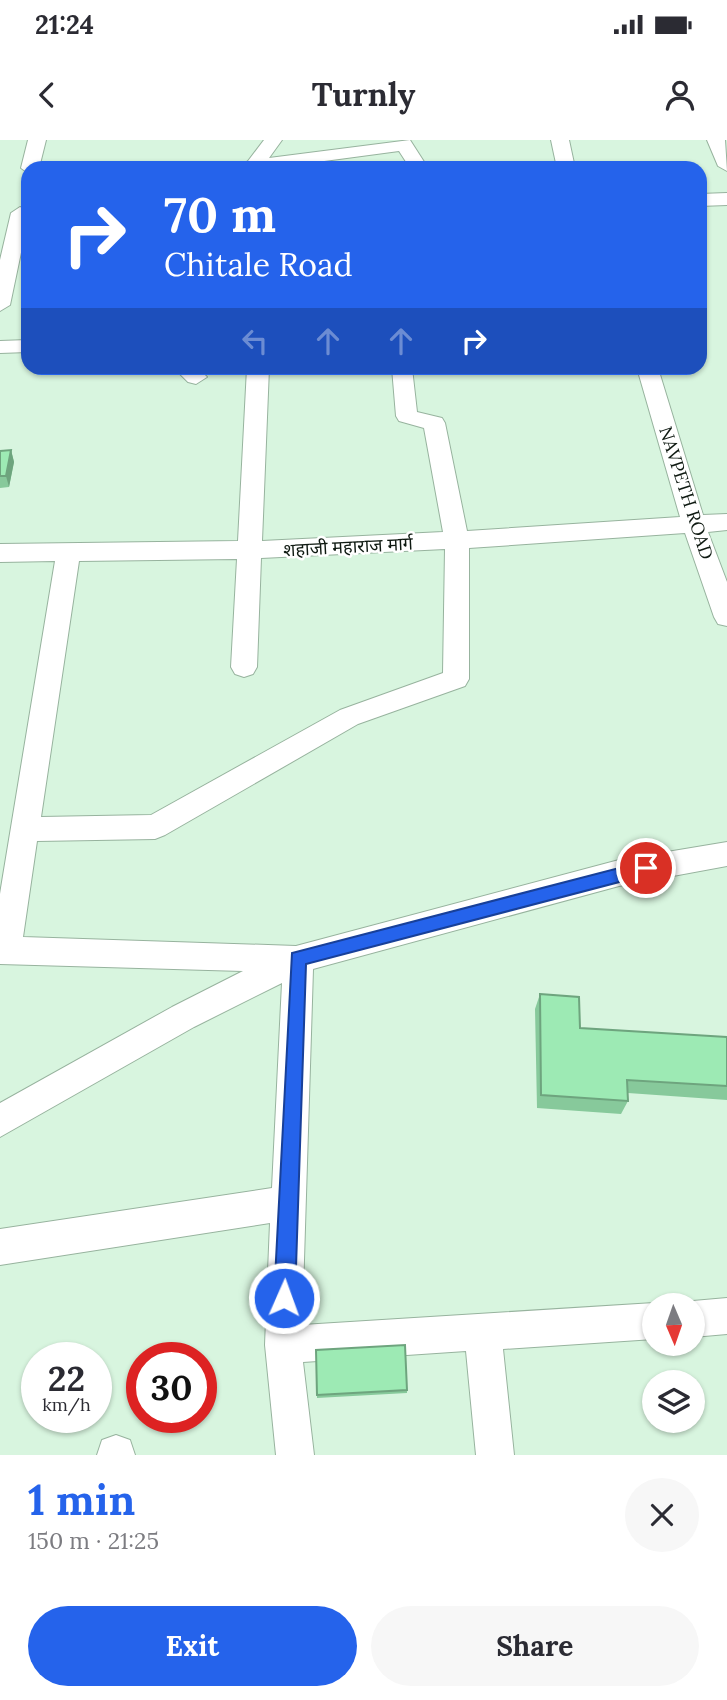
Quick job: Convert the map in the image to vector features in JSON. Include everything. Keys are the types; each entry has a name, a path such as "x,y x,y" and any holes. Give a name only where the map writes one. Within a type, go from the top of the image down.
{"street":[{"path":"32,161 37,140"},
{"path":"256,161 273,140"},
{"path":"560,140 564,161"},
{"path":"716,140 727,166"},
{"path":"287,161 402,142 414,161"},
{"path":"707,200 727,199"},
{"path":"0,212 21,213"},
{"path":"0,304 21,224"},
{"path":"0,347 21,346"},
{"path":"244,667 247,550 258,375"},
{"path":"25,829 155,827 349,717 456,679 457,541 433,423 407,416 403,375"},
{"name":"NAVPETH ROAD","path":"649,375 695,527 720,580 727,617"},
{"name":"शहाजी महाराज मार्ग","path":"0,553 247,550 457,541 695,527 727,522"},
{"path":"68,552 25,829 3,950 298,959"},
{"path":"0,1142 9,1117 183,1017 298,959 619,873 727,854"},
{"path":"295,1455 283,1345 298,959"},
{"path":"0,1247 288,1203"},
{"path":"705,1318 727,1316"},
{"path":"283,1345 642,1322"},
{"path":"483,1332 495,1455"}],"building":[{"path":"11,450 6,476 0,476 0,451"},
{"path":"540,994 579,997 580,1028 727,1037 727,1086 627,1080 628,1101 541,1095"},
{"path":"405,1345 407,1390 317,1395 316,1350"}],"route":[{"path":"284,1298 298,959 646,868"}]}
